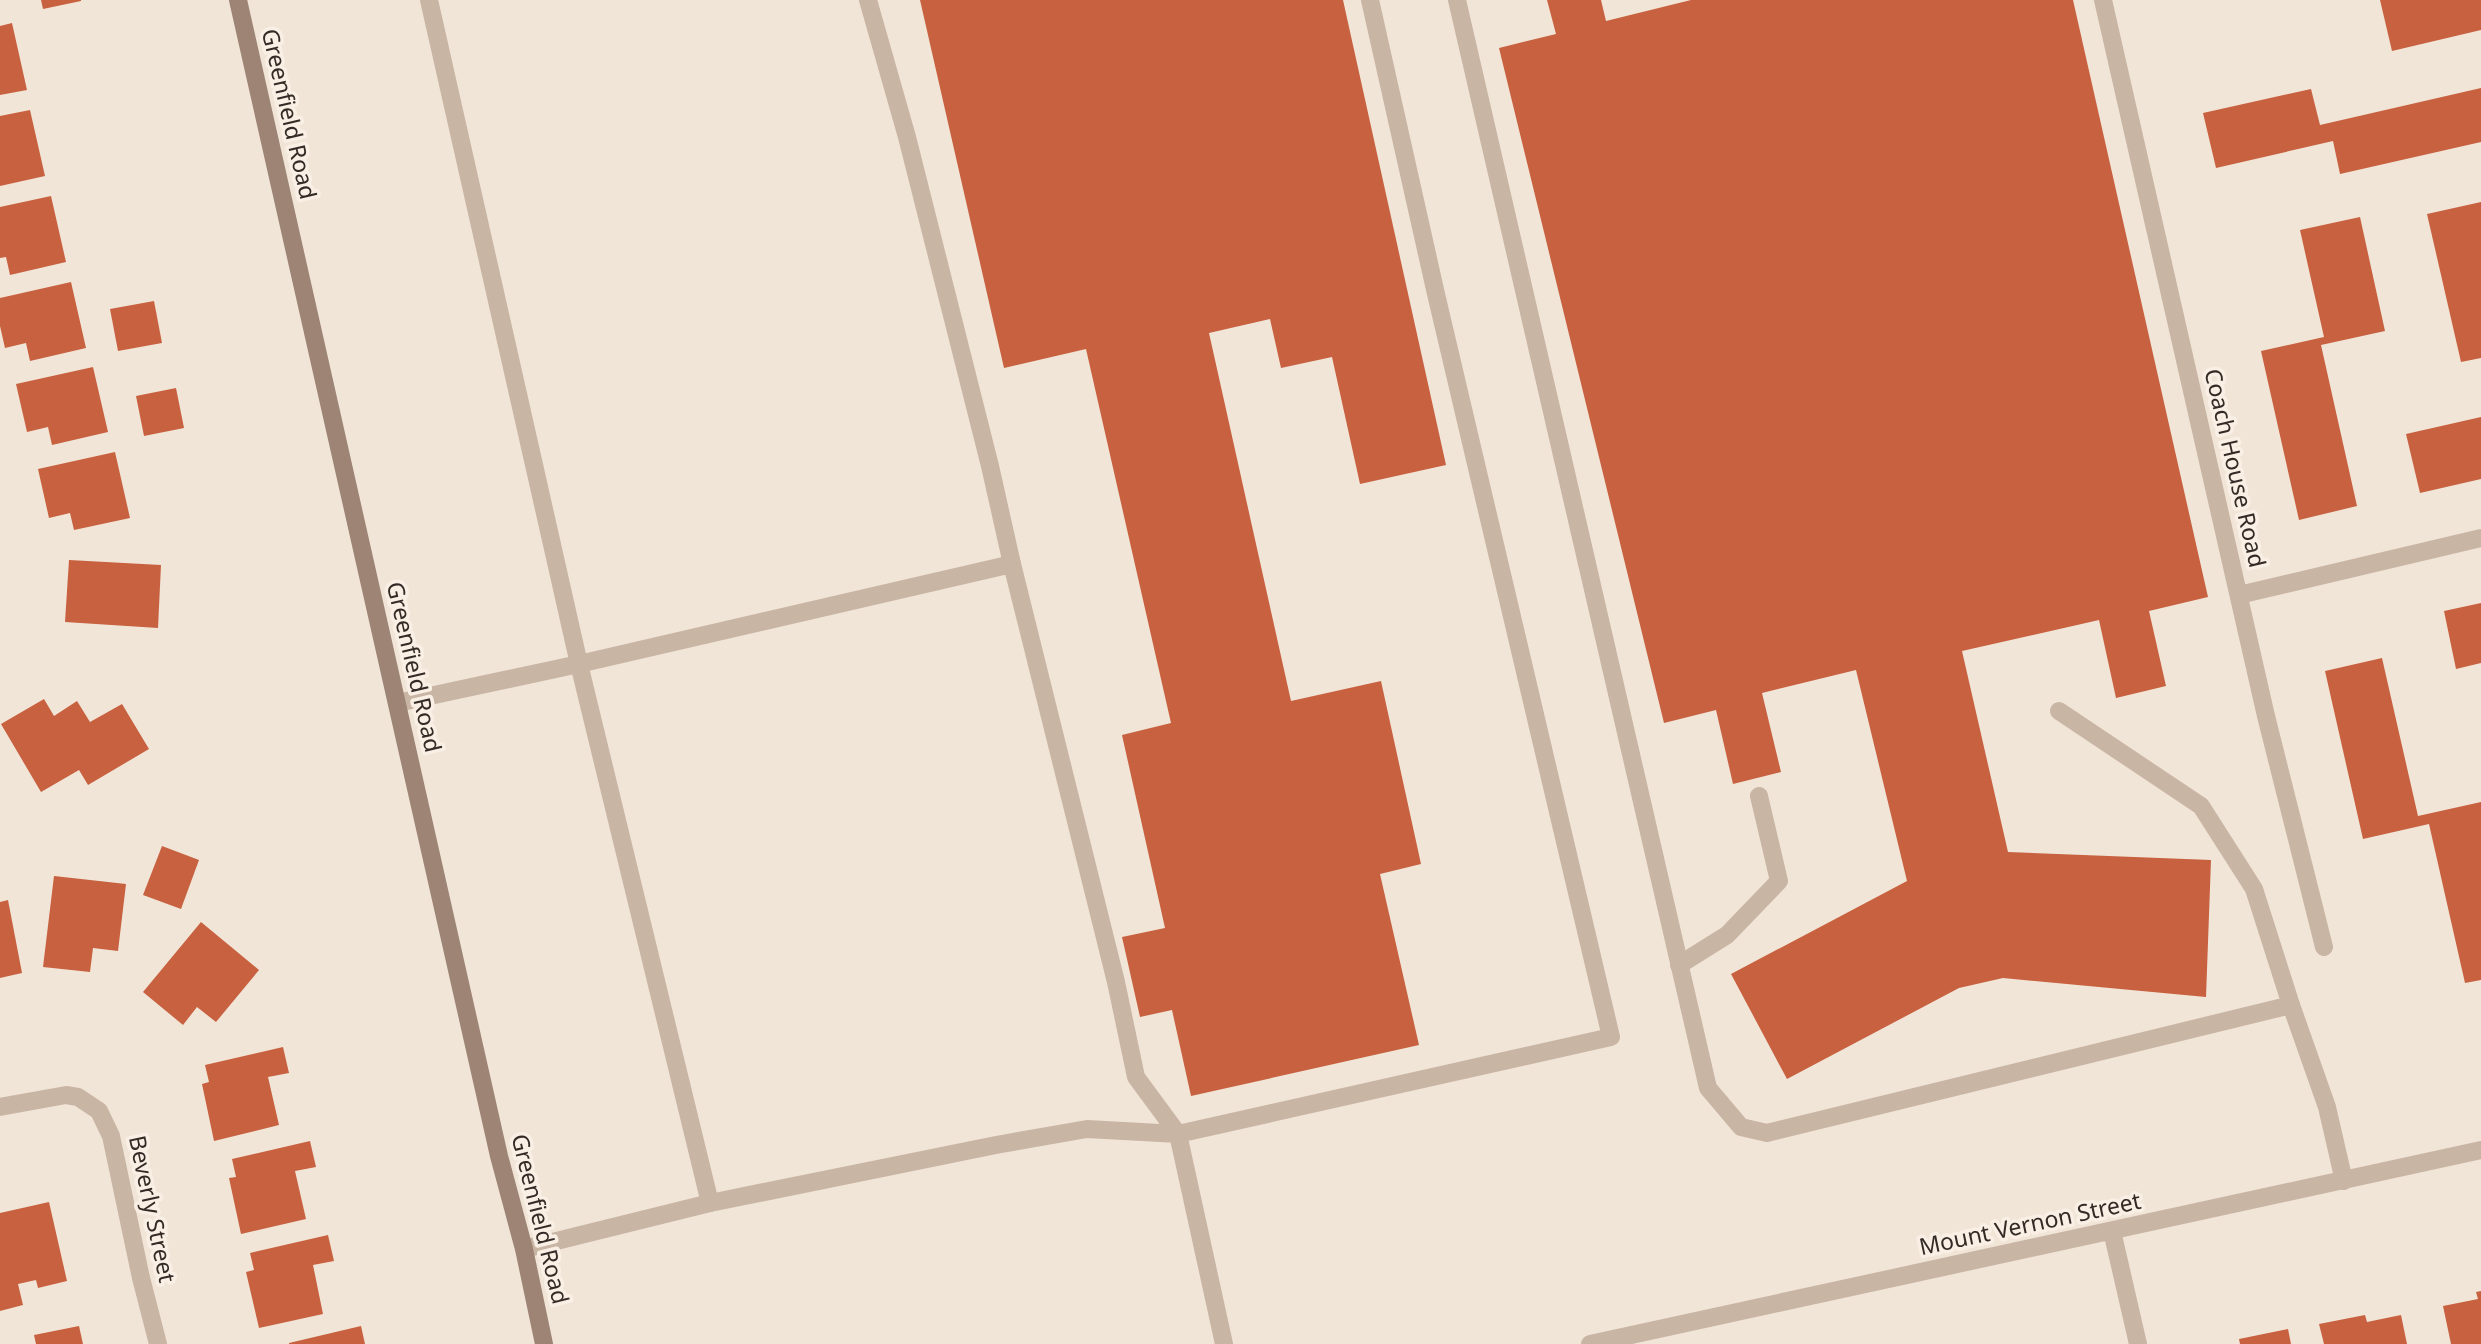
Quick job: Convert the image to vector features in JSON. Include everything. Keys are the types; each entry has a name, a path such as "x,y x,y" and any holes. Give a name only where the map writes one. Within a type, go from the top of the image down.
{"main road":[{"name":"Greenfield Road","path":"238,0 499,1156 524,1248 544,1344"}],"street":[{"path":"429,0 579,664 710,1203"},
{"path":"869,0 990,466 1116,982 1136,1077 1178,1135 1224,1344"},
{"path":"524,1248 710,1203 1087,1129 1178,1135 1611,1037 1436,294 1370,0"},
{"path":"1457,0 1708,1088 1741,1127 1767,1133 2291,1005"},
{"name":"Coach House Road","path":"2103,0 2266,716 2324,947"},
{"path":"2239,595 2481,538"},
{"path":"397,703 1012,564"},
{"path":"2059,711 2201,806 2254,889 2291,1005 2328,1107 2344,1181"},
{"path":"1679,965 1727,935 1779,881 1759,796"},
{"name":"Beverly Street","path":"0,1107 55,1095 78,1097 99,1111 109,1128 158,1344"},
{"name":"Mount Vernon Street","path":"1590,1344 2481,1150"},
{"path":"2112,1231 2138,1344"}],"building":[{"path":"41,0 81,0 81,1 43,9"},
{"path":"920,0 1343,0 1446,465 1360,484 1332,357 1281,368 1270,319 1209,333 1291,701 1381,681 1421,864 1380,874 1419,1045 1191,1096 1172,1010 1140,1017 1122,937 1165,928 1122,735 1171,723 1086,349 1004,368"},
{"path":"1547,0 1601,0 1606,21 1691,0 2073,0 2208,597 2149,611 2166,686 2116,698 2099,620 1962,651 2008,852 2211,860 2206,997 2003,978 1959,988 1787,1079 1731,974 1907,881 1856,670 1762,693 1781,772 1733,784 1716,710 1664,723 1499,48 1556,34"},
{"path":"2380,0 2481,0 2481,30 2392,51"},
{"path":"12,23 27,90 0,95 0,26"},
{"path":"2481,88 2481,142 2340,174 2333,141 2216,168 2203,113 2311,89 2320,125"},
{"path":"30,110 45,176 0,186 0,116"},
{"path":"51,196 66,262 10,275 6,257 0,258 0,207"},
{"path":"2481,202 2481,358 2461,362 2427,214"},
{"path":"2360,217 2385,331 2321,345 2357,506 2299,520 2261,351 2324,337 2300,230"},
{"path":"71,282 86,348 30,361 26,343 5,348 0,326 0,298"},
{"path":"154,301 162,343 118,351 110,309"},
{"path":"93,367 108,432 52,445 48,427 27,432 16,384"},
{"path":"176,388 184,428 144,436 136,396"},
{"path":"2481,417 2481,479 2420,493 2406,434"},
{"path":"115,452 130,518 74,530 70,513 49,518 38,469"},
{"path":"69,560 161,565 158,628 65,622"},
{"path":"2481,603 2481,663 2456,669 2444,611"},
{"path":"2382,658 2418,816 2481,802 2481,980 2465,983 2429,824 2363,839 2325,671"},
{"path":"44,699 54,716 77,701 90,722 122,704 149,749 88,785 79,770 41,792 1,724"},
{"path":"162,846 199,860 181,909 143,895"},
{"path":"54,876 126,884 118,951 93,948 90,972 43,967"},
{"path":"8,900 22,973 0,978 0,902"},
{"path":"201,922 259,970 216,1022 197,1007 183,1025 143,992"},
{"path":"283,1047 289,1073 268,1077 279,1125 214,1141 202,1084 209,1082 205,1065"},
{"path":"310,1141 316,1167 295,1171 306,1219 241,1234 229,1178 236,1177 232,1159"},
{"path":"49,1202 67,1281 38,1288 36,1280 18,1284 23,1305 0,1311 0,1213"},
{"path":"328,1235 334,1261 313,1265 323,1314 259,1328 246,1272 254,1270 250,1253"},
{"path":"2481,1291 2481,1344 2451,1344 2443,1306 2478,1299 2476,1292"},
{"path":"2365,1315 2367,1322 2401,1315 2407,1344 2324,1344 2319,1324"},
{"path":"79,1326 83,1344 36,1344 34,1335"},
{"path":"361,1326 365,1344 289,1344 289,1343"},
{"path":"2288,1329 2291,1344 2240,1344 2239,1339"}]}
